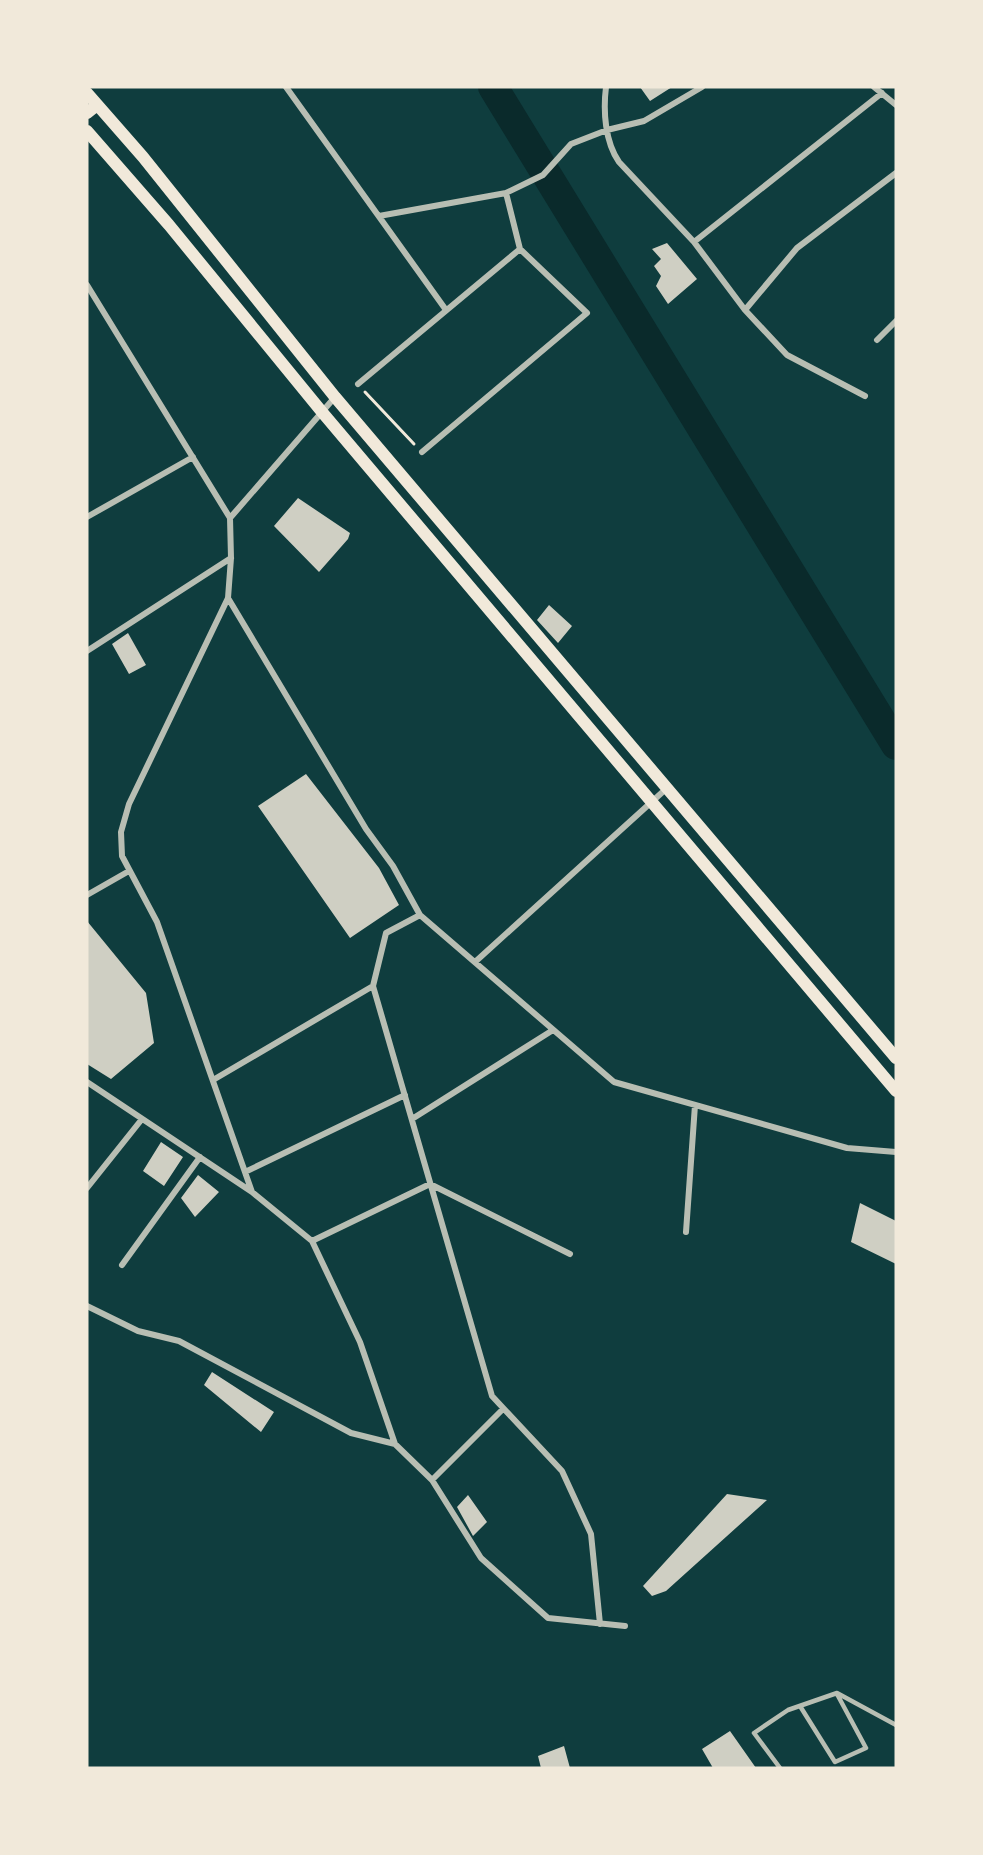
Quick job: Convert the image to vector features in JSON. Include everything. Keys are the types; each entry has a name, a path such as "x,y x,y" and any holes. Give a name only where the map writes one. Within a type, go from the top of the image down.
{"main road":[{"path":"87,93 92,109 143,157 335,397 896,1058"},
{"path":"87,131 169,225 322,412 896,1091"}],"street":[{"path":"286,87 446,310"},
{"path":"606,87 607,130 613,153 620,162 694,242 746,310 787,355 865,396"},
{"path":"379,216 506,193 543,175 571,144 607,130 644,121 702,87"},
{"path":"874,87 896,105"},
{"path":"694,242 882,93"},
{"path":"746,310 797,248 896,173"},
{"path":"422,452 587,313 520,249 506,193"},
{"path":"358,384 520,249"},
{"path":"87,285 230,518 231,558 228,598 129,804 121,832 122,856 157,922 252,1192"},
{"path":"877,340 896,321"},
{"path":"230,518 335,397"},
{"path":"87,517 193,457"},
{"path":"87,651 231,558"},
{"path":"228,598 366,829 393,866 420,915 614,1082 847,1148 896,1152"},
{"path":"474,962 666,788"},
{"path":"87,895 129,871"},
{"path":"420,915 386,933 373,986 492,1396 562,1471 591,1534 600,1624"},
{"path":"213,1080 373,986"},
{"path":"412,1119 553,1030"},
{"path":"87,1082 252,1192 312,1241 360,1342 395,1444 432,1480 481,1558 548,1618 625,1626"},
{"path":"245,1172 405,1095"},
{"path":"686,1232 695,1105"},
{"path":"87,1188 142,1119"},
{"path":"122,1265 200,1157"},
{"path":"312,1241 430,1184"},
{"path":"430,1184 570,1254"},
{"path":"87,1305 138,1331 179,1341 351,1433 395,1444"},
{"path":"432,1480 503,1409"}],"lane":[{"path":"800,1706 835,1762 866,1748 837,1693"},
{"path":"780,1768 754,1733 788,1710 837,1693 896,1725"}],"path":[{"path":"358,384 422,452"}],"building":[{"path":"640,87 672,87 650,101"},
{"path":"667,243 697,279 668,304 656,286 661,276 654,266 661,259 652,249"},
{"path":"298,498 350,533 348,539 319,572 274,526"},
{"path":"549,605 572,626 558,643 537,620"},
{"path":"128,633 146,665 129,674 112,644"},
{"path":"306,774 379,868 399,905 350,938 258,806"},
{"path":"87,921 146,993 154,1043 111,1079 87,1064"},
{"path":"161,1142 183,1157 164,1186 143,1171"},
{"path":"198,1175 219,1192 195,1217 181,1198"},
{"path":"860,1203 896,1221 896,1264 851,1242"},
{"path":"212,1372 274,1412 261,1432 204,1385"},
{"path":"727,1494 767,1500 666,1591 652,1596 643,1586"},
{"path":"468,1495 487,1522 473,1536 457,1507"},
{"path":"730,1731 756,1768 713,1768 702,1749"},
{"path":"564,1746 570,1768 541,1768 538,1756"}],"waterway":[{"path":"493,87 896,745"}]}
